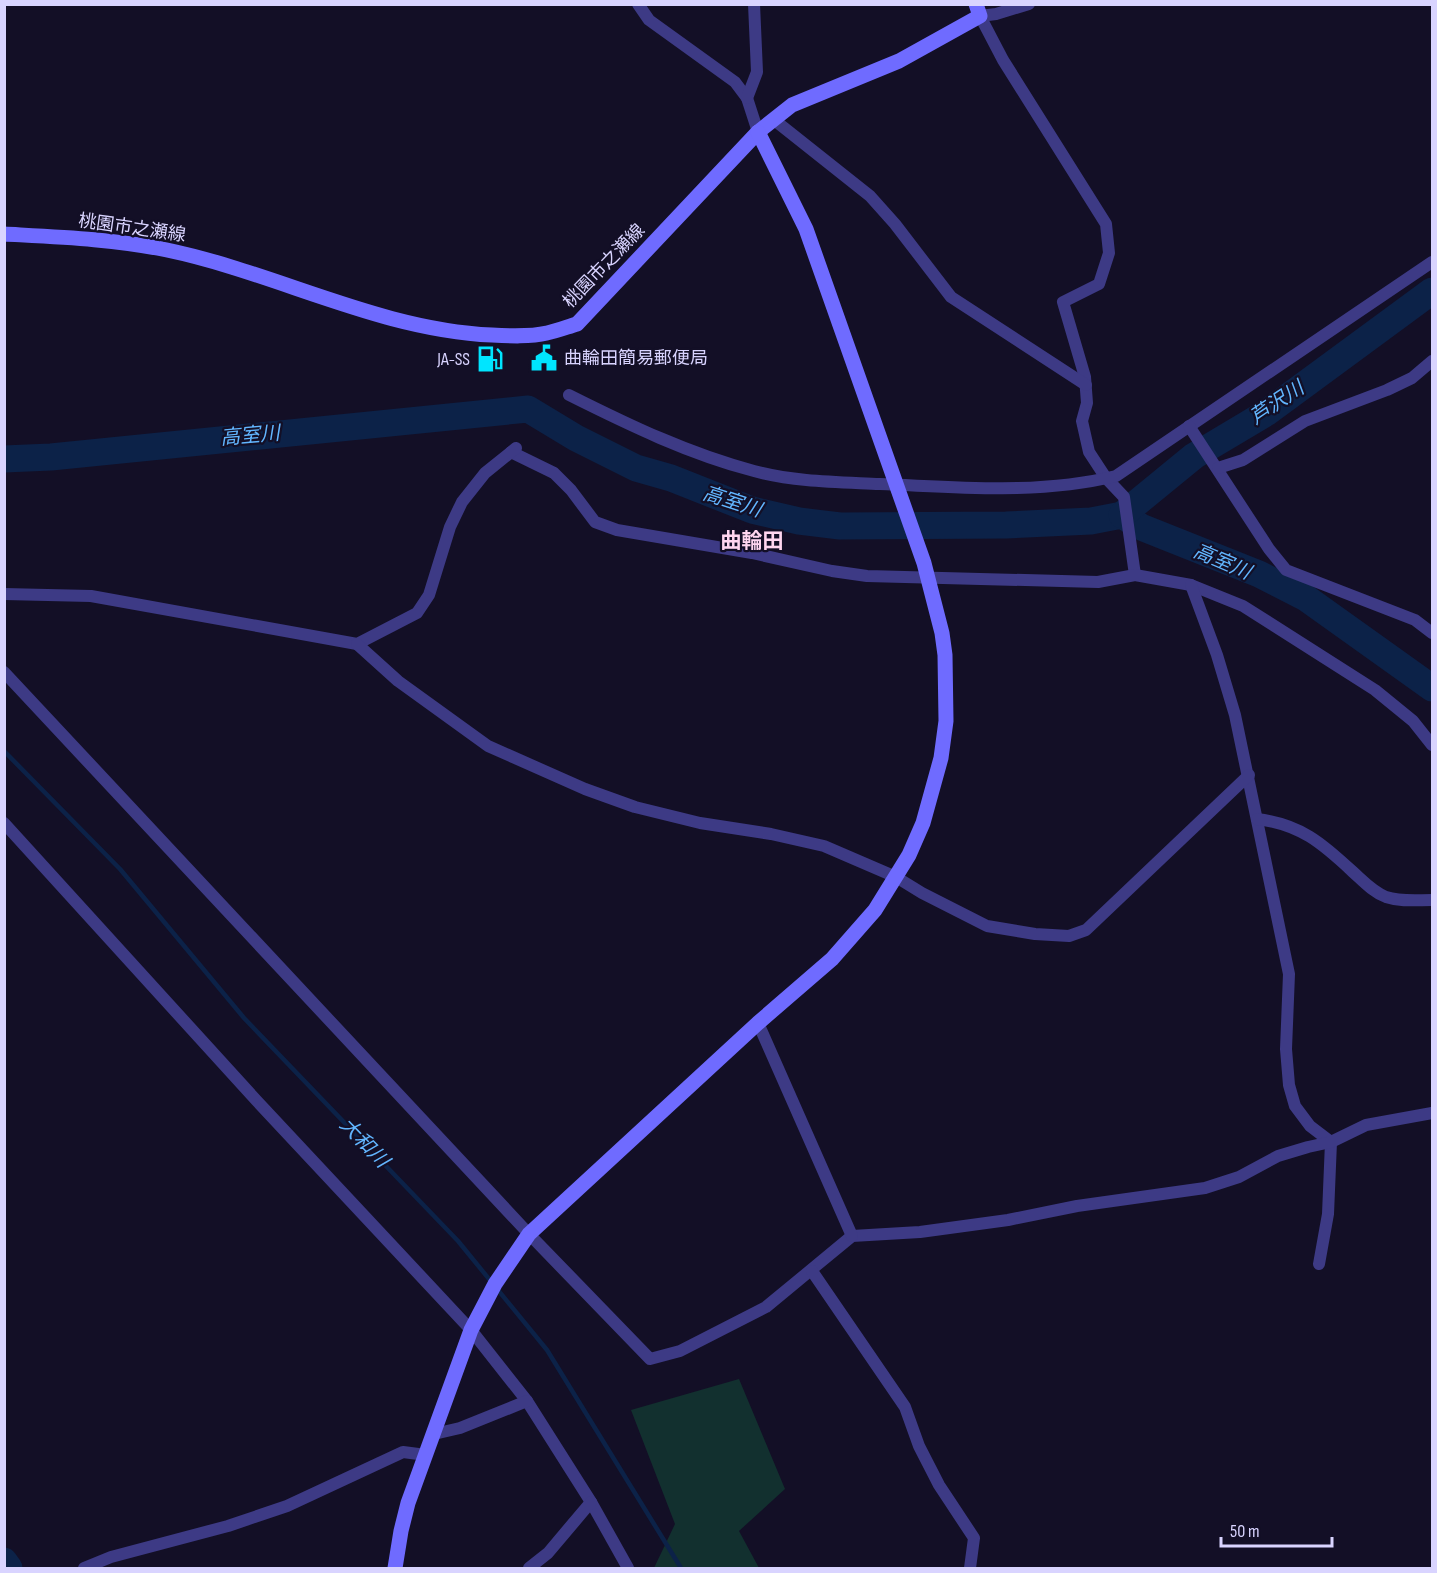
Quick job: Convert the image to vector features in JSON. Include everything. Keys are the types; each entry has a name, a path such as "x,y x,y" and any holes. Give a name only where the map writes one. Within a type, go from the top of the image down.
{"street":[{"path":"395,1569 408,1503 473,1325 495,1284 525,1239 758,1023 832,958 875,910 909,855 923,823 941,758 946,721 947,688 942,633 926,570 806,229 758,132 747,98 735,82 649,20 638,4"},
{"path":"747,98 757,72 754,4"},
{"path":"978,10 996,14 1029,4"},
{"path":"978,10 1003,60 1106,224 1109,253 1099,284 1063,302 1086,385 1087,403 1082,421 1083,430 1089,452 1106,478 1124,497 1135,575"},
{"name":"桃園市之瀬線","path":"4,234 112,241 168,250 294,287 380,316 435,329 509,336 546,334 577,324 758,132 773,119 792,105 899,61 978,10"},
{"path":"773,119 870,196 895,224 951,297 1086,385"},
{"path":"569,395 647,434 755,472 812,480 896,487 1032,489 1088,483 1116,476 1192,430 1432,262"},
{"path":"1216,465 1243,460 1305,421 1387,390 1412,378 1432,361"},
{"path":"1192,430 1269,549 1286,570 1415,620 1432,633"},
{"path":"357,644 417,613 429,595 450,526 462,502 485,473 514,449 554,473 572,490 595,522 617,530 752,553 832,571 867,576 926,570 1098,582 1135,575 1191,585 1243,606 1375,690 1413,721 1432,745"},
{"path":"1191,585 1217,655 1235,715 1289,974 1286,1049 1289,1084 1295,1106 1310,1126 1331,1142"},
{"path":"4,594 92,596 357,644 398,681 488,746 575,784 635,807 700,823 771,834 824,846 896,877 987,926 1035,934 1069,936 1086,930 1249,775"},
{"path":"4,672 525,1239 650,1359 680,1351 766,1307 852,1236 920,1232 1205,1188 1239,1177 1278,1156 1331,1142 1366,1125 1432,1113"},
{"path":"1257,819 1274,821 1298,829 1323,844 1370,887 1385,896 1402,900 1432,900"},
{"path":"4,823 256,1100 473,1325 527,1401 591,1502 628,1569"},
{"path":"758,1023 852,1236"},
{"path":"1319,1264 1328,1214 1331,1142"},
{"path":"812,1271 904,1407 924,1456 939,1485 974,1538 970,1569"},
{"path":"434,1434 460,1428 527,1401"},
{"path":"84,1569 111,1557 228,1526 287,1506 402,1452 426,1455"},
{"path":"530,1569 548,1553 591,1502"}],"green space":[{"path":"739,1379 785,1489 739,1531 759,1568 654,1568 675,1524 631,1410"}],"waterway":[{"name":"芦沢川","path":"1122,515 1194,456 1266,413 1432,291"},
{"name":"高室川","path":"4,459 51,457 528,409 576,438 636,468 671,478 752,510 799,521 840,526 1006,525 1091,521 1122,515 1141,527 1259,574 1306,598 1432,688"},
{"name":"大和川","path":"4,751 120,869 244,1018 458,1241 547,1350 681,1568"},
{"path":"4,1561 9,1568"}],"place":[{"name":"曲輪田簡易郵便局","path":"544,358"},
{"name":"JA-SS","path":"490,359"}],"district":[{"name":"曲輪田","path":"752,541"}]}
